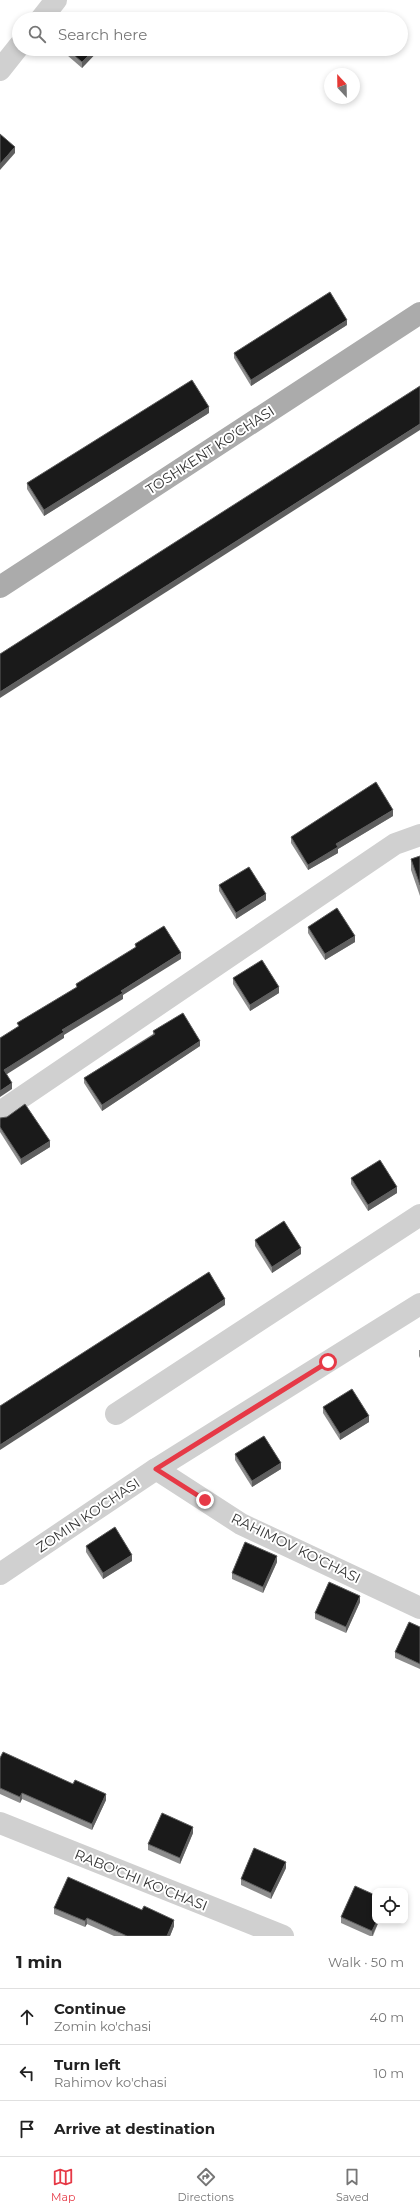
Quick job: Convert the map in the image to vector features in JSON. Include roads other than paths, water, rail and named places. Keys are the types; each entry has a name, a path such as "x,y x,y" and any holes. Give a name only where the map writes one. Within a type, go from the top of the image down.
{"main road":[{"name":"TOSHKENT KO'CHASI","path":"0,587 420,313"}],"street":[{"path":"46,12 56,0"},
{"path":"0,70 12,55"},
{"path":"0,1112 395,844 420,835"},
{"path":"116,1414 420,1216"},
{"name":"ZOMIN KO'CHASI","path":"0,1574 156,1469 420,1304"},
{"name":"RAHIMOV KO'CHASI","path":"156,1469 241,1524 420,1608"},
{"name":"RABO'CHI KO'CHASI","path":"0,1823 283,1936"}]}
